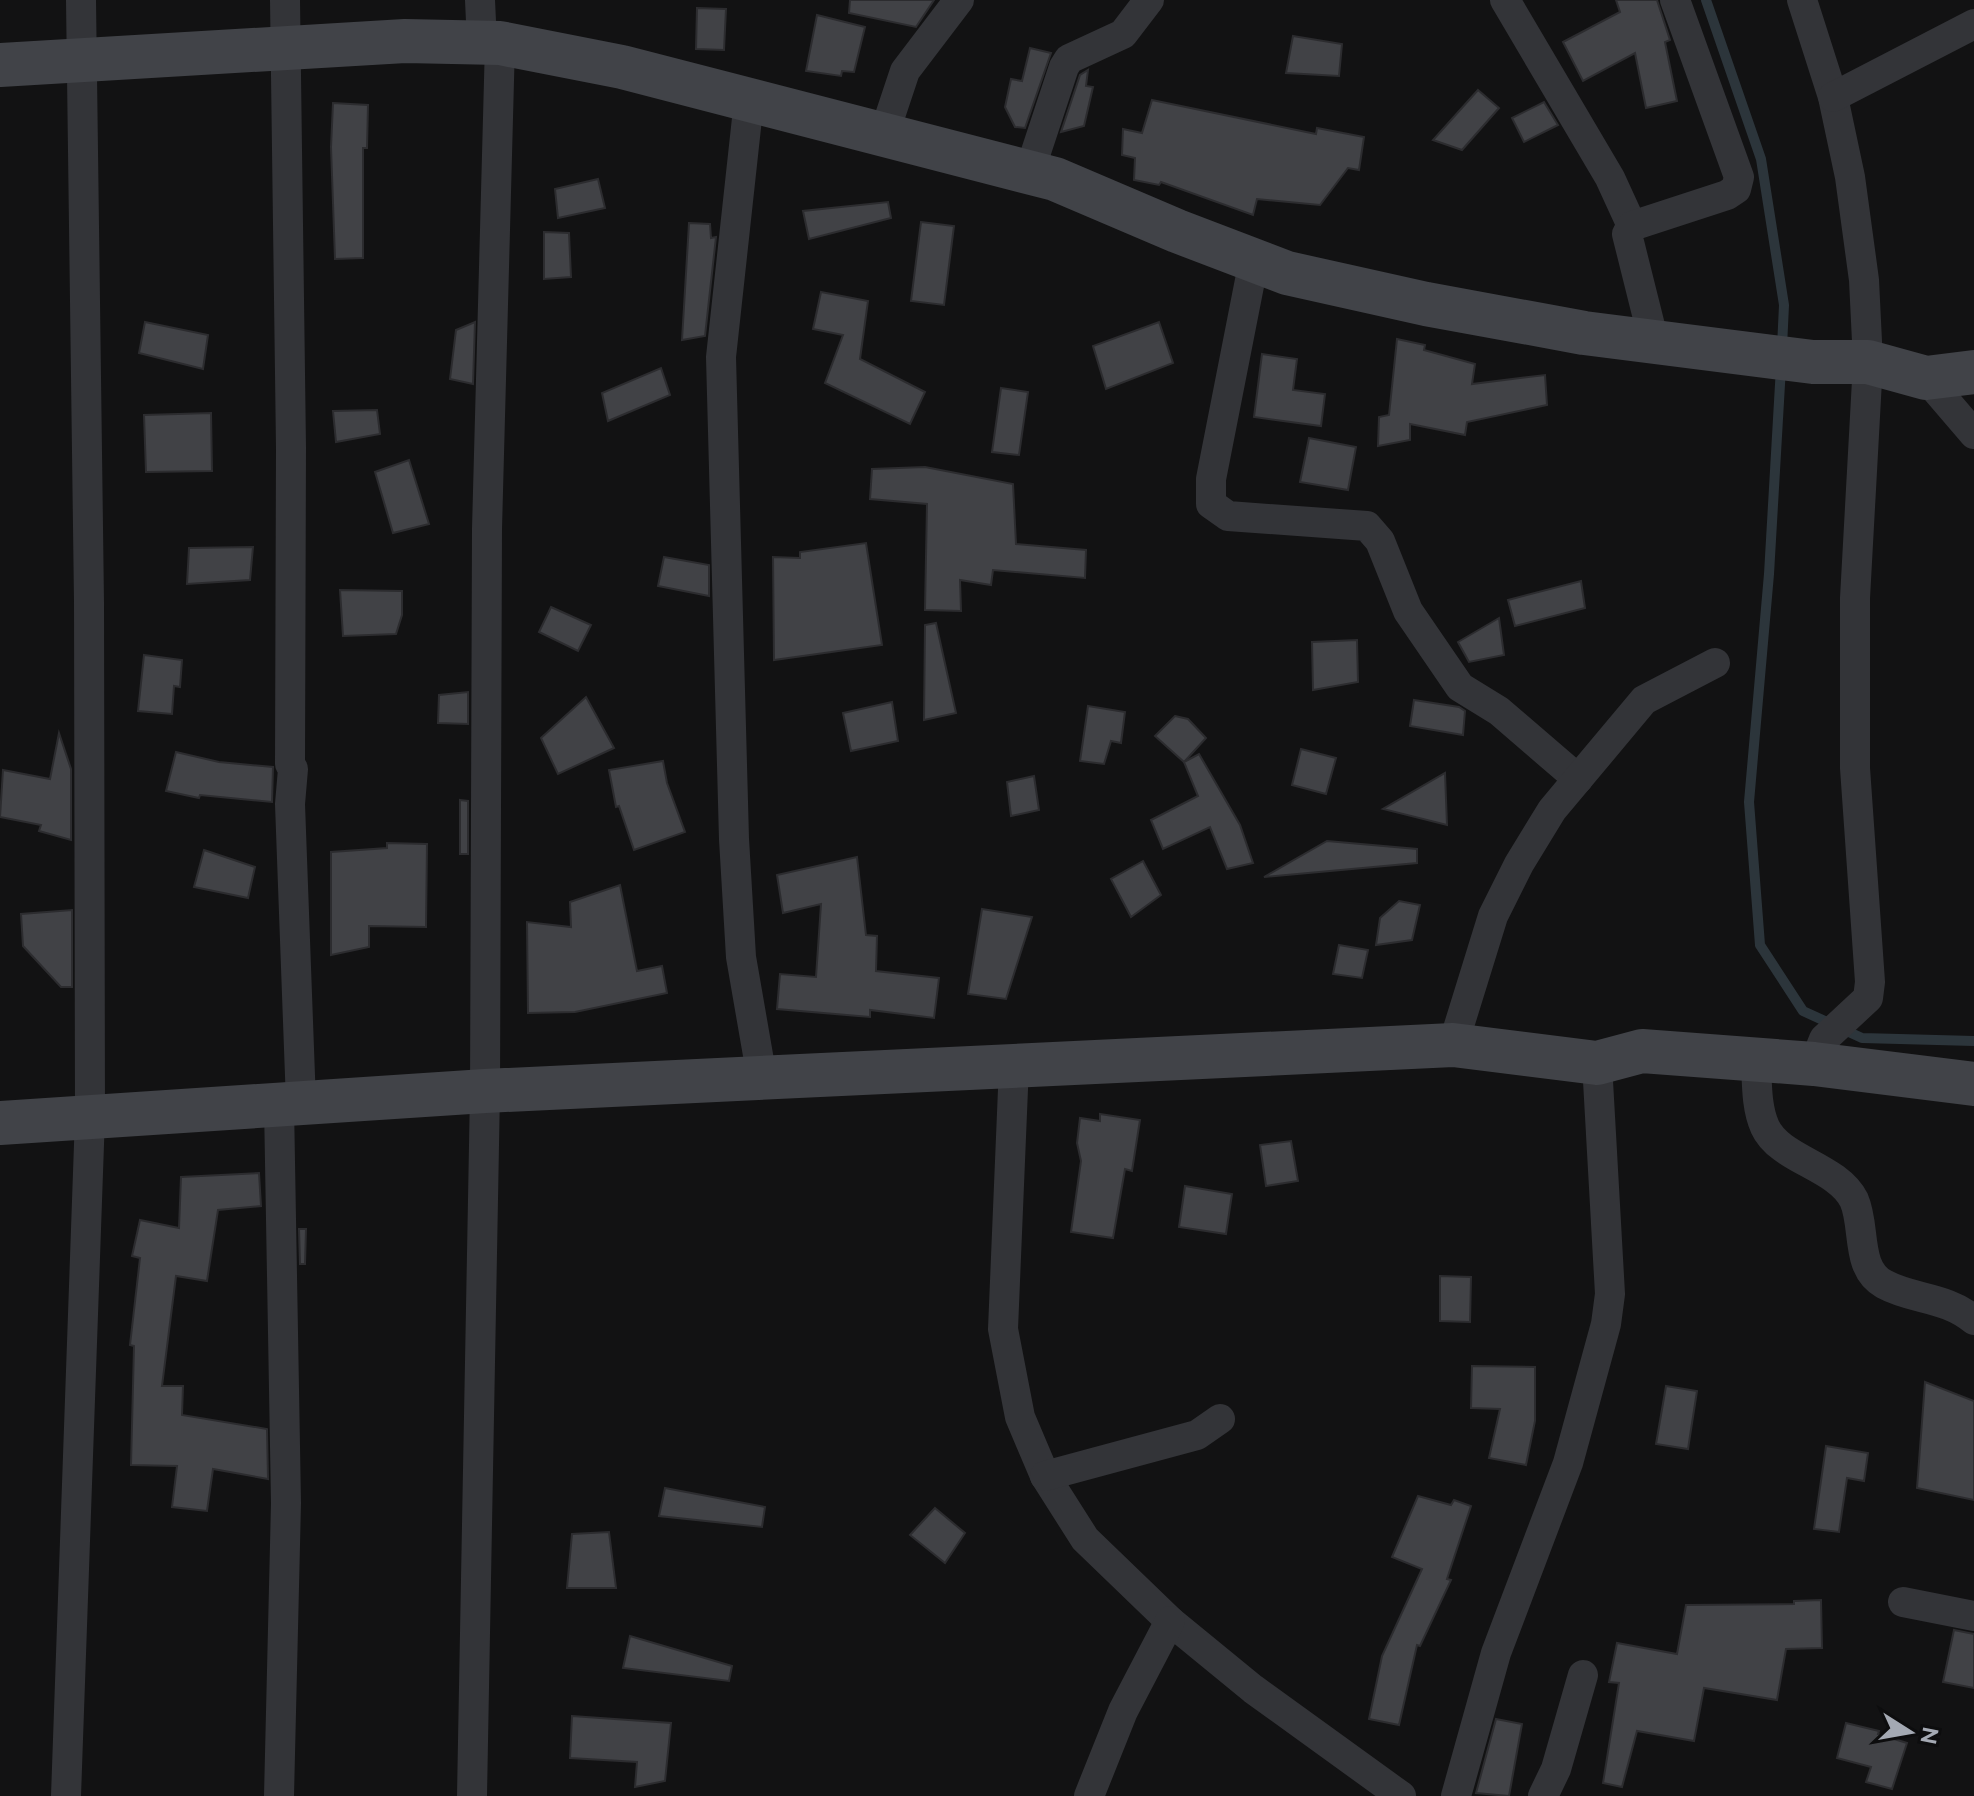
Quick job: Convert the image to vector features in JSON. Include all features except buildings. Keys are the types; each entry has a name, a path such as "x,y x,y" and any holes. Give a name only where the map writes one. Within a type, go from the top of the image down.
{"street":[{"path":"66,1796 90,1116 89,602 81,0"},
{"path":"279,1796 286,1503 290,804 293,769 290,764 291,448 285,0"},
{"path":"472,1796 485,1091 491,43 480,0"},
{"path":"884,134 905,71 959,0"},
{"path":"1029,173 1069,59 1123,34 1149,0"},
{"path":"1505,0 1610,178 1632,226"},
{"path":"1654,342 1627,234 1632,226 1727,195 1736,189 1739,177 1675,0"},
{"path":"1802,0 1833,97 1850,177 1864,280 1868,362 1855,598 1855,768 1870,982 1868,998 1819,1052"},
{"path":"1833,97 1974,24"},
{"path":"0,65 405,41 491,43 622,67 1055,179 1287,273 1426,304 1584,333 1813,362 1868,362 1926,378 1974,372"},
{"path":"749,100 721,357 735,853 741,957 762,1078"},
{"path":"1254,260 1211,479 1211,504 1228,516 1367,526 1380,541 1408,611 1460,687 1499,711 1578,779"},
{"path":"1926,378 1974,434"},
{"path":"1453,1045 1493,916 1519,864 1552,810 1644,700 1715,663"},
{"path":"0,1123 485,1091 1453,1045 1597,1063 1642,1051 1756,1060 1819,1052 1974,1084"},
{"path":"1756,1060 1760,1113 1766,1130 1780,1144 1838,1181 1853,1198 1862,1225 1866,1264 1871,1272 1883,1283 1949,1304 1974,1320"},
{"path":"1456,1796 1496,1653 1568,1463 1606,1324 1610,1294 1597,1063"},
{"path":"1014,1065 1003,1329 1020,1417 1045,1476 1085,1539 1170,1621 1253,1689 1401,1796"},
{"path":"1045,1476 1183,1440 1197,1435 1220,1419"},
{"path":"1903,1602 1974,1616"},
{"path":"1089,1796 1123,1711 1170,1621"},
{"path":"1543,1796 1556,1769 1583,1675"}],"waterway":[{"path":"1706,0 1761,159 1784,305 1782,347"},
{"path":"1781,367 1769,574 1749,802 1760,945 1803,1011 1862,1038 1974,1041"}]}
